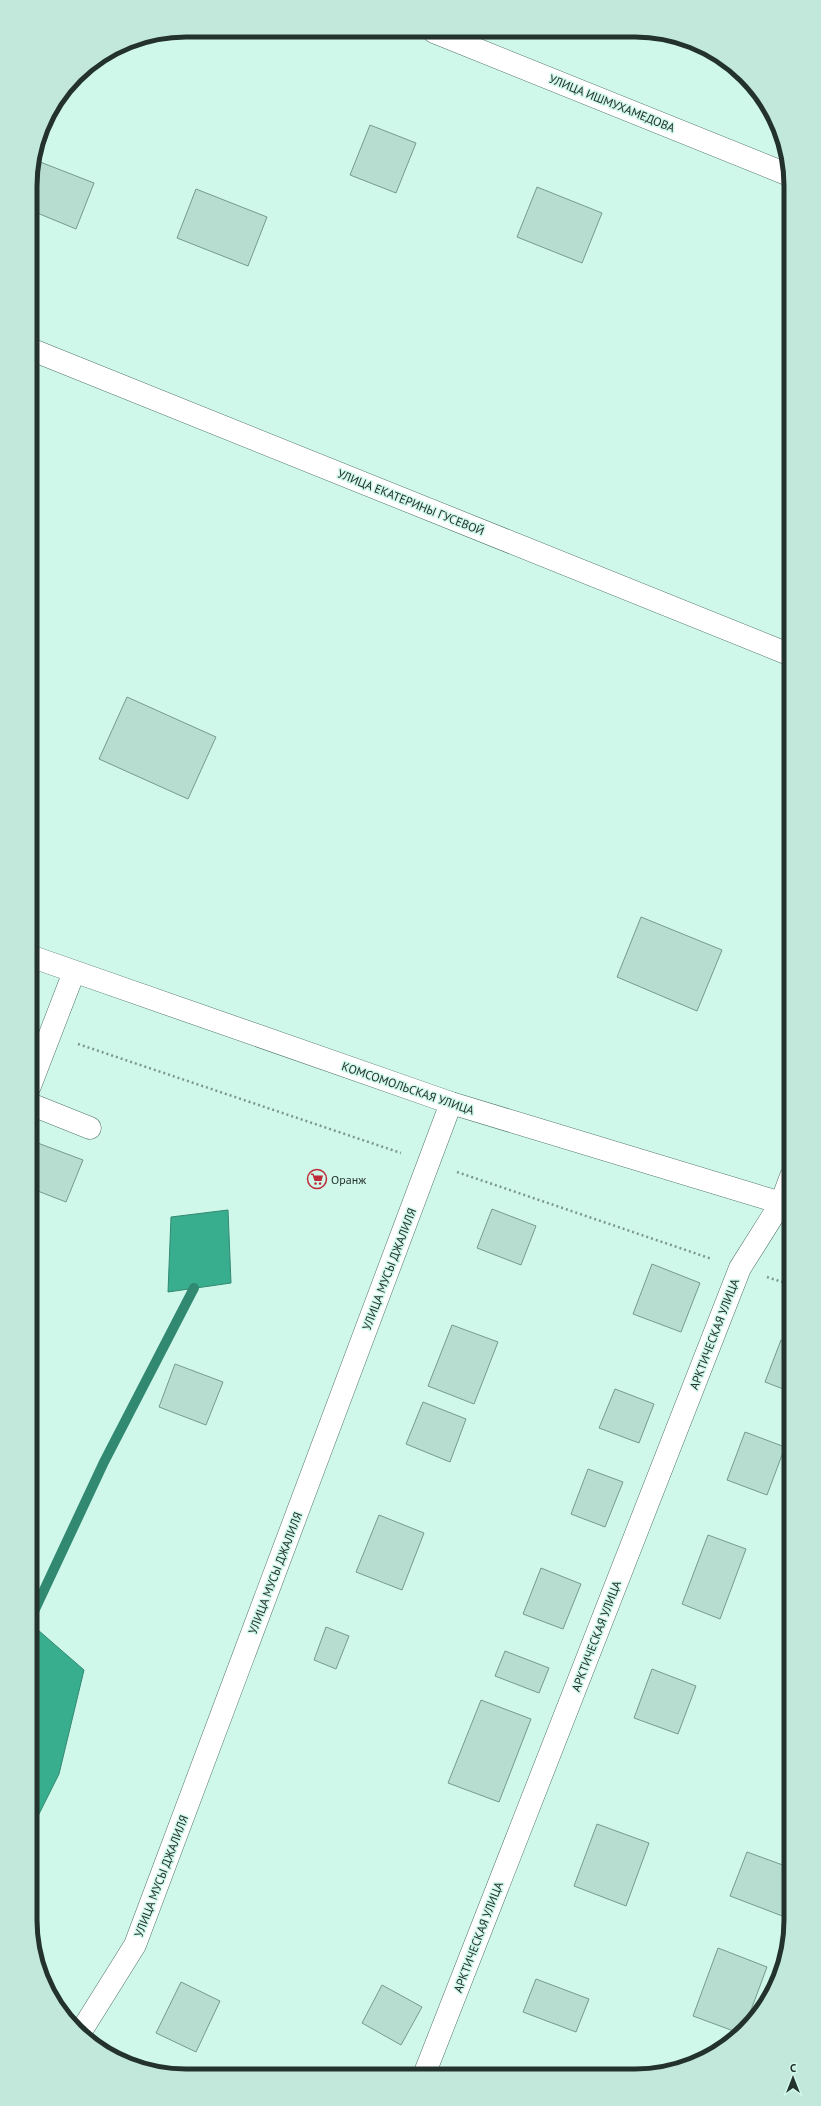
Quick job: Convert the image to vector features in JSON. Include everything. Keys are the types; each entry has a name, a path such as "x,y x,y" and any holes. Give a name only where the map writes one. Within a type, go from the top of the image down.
{"street":[{"name":"УЛИЦА ИШМУХАМЕДОВА","path":"446,37 784,172"},
{"name":"УЛИЦА ЕКАТЕРИНЫ ГУСЕВОЙ","path":"37,352 784,652"},
{"name":"КОМСОМОЛЬСКАЯ УЛИЦА","path":"37,959 451,1103 784,1204"},
{"path":"37,1068 74,972"},
{"name":"УЛИЦА МУСЫ ДЖАЛИЛЯ","path":"83,2027 135,1945 451,1103"},
{"path":"37,1107 90,1128"},
{"name":"АРКТИЧЕСКАЯ УЛИЦА","path":"426,2069 740,1268 784,1208"}],"shaded area":[{"path":"228,1210 231,1283 168,1292 171,1217"},
{"path":"37,1629 84,1670 59,1774 37,1818"}],"building":[{"path":"370,125 416,143 396,193 350,175"},
{"path":"39,162 94,183 76,229 37,213 37,177"},
{"path":"537,187 602,213 582,263 517,237"},
{"path":"196,189 267,217 248,266 177,238"},
{"path":"127,697 216,737 188,799 99,759"},
{"path":"641,917 722,950 697,1011 617,977"},
{"path":"37,1143 83,1160 66,1202 37,1191"},
{"path":"492,1209 536,1226 521,1265 477,1248"},
{"path":"652,1264 700,1283 681,1332 633,1314"},
{"path":"452,1325 498,1342 474,1404 428,1386"},
{"path":"781,1340 784,1341 784,1389 765,1382"},
{"path":"175,1364 223,1382 206,1425 159,1407"},
{"path":"615,1389 654,1404 639,1443 599,1428"},
{"path":"423,1402 466,1419 450,1462 406,1444"},
{"path":"745,1432 784,1447 767,1495 727,1480"},
{"path":"588,1469 623,1482 605,1527 571,1514"},
{"path":"379,1515 424,1533 402,1590 356,1572"},
{"path":"708,1535 746,1549 720,1619 682,1604"},
{"path":"541,1568 581,1584 563,1629 523,1614"},
{"path":"326,1627 349,1636 336,1669 314,1660"},
{"path":"505,1651 549,1668 539,1693 495,1676"},
{"path":"652,1669 696,1686 678,1734 634,1718"},
{"path":"481,1700 531,1719 499,1802 448,1783"},
{"path":"597,1824 649,1843 626,1906 574,1886"},
{"path":"747,1852 784,1865 784,1917 730,1896"},
{"path":"718,1948 767,1967 749,2016 734,2031 693,2016"},
{"path":"536,1979 589,1999 576,2032 523,2012"},
{"path":"181,1982 220,2001 196,2052 156,2033"},
{"path":"382,1985 422,2007 401,2045 362,2023"}],"waterway":[{"path":"37,1605 104,1462 194,1288"}],"place":[{"name":"Оранж","path":"317,1179"}]}
